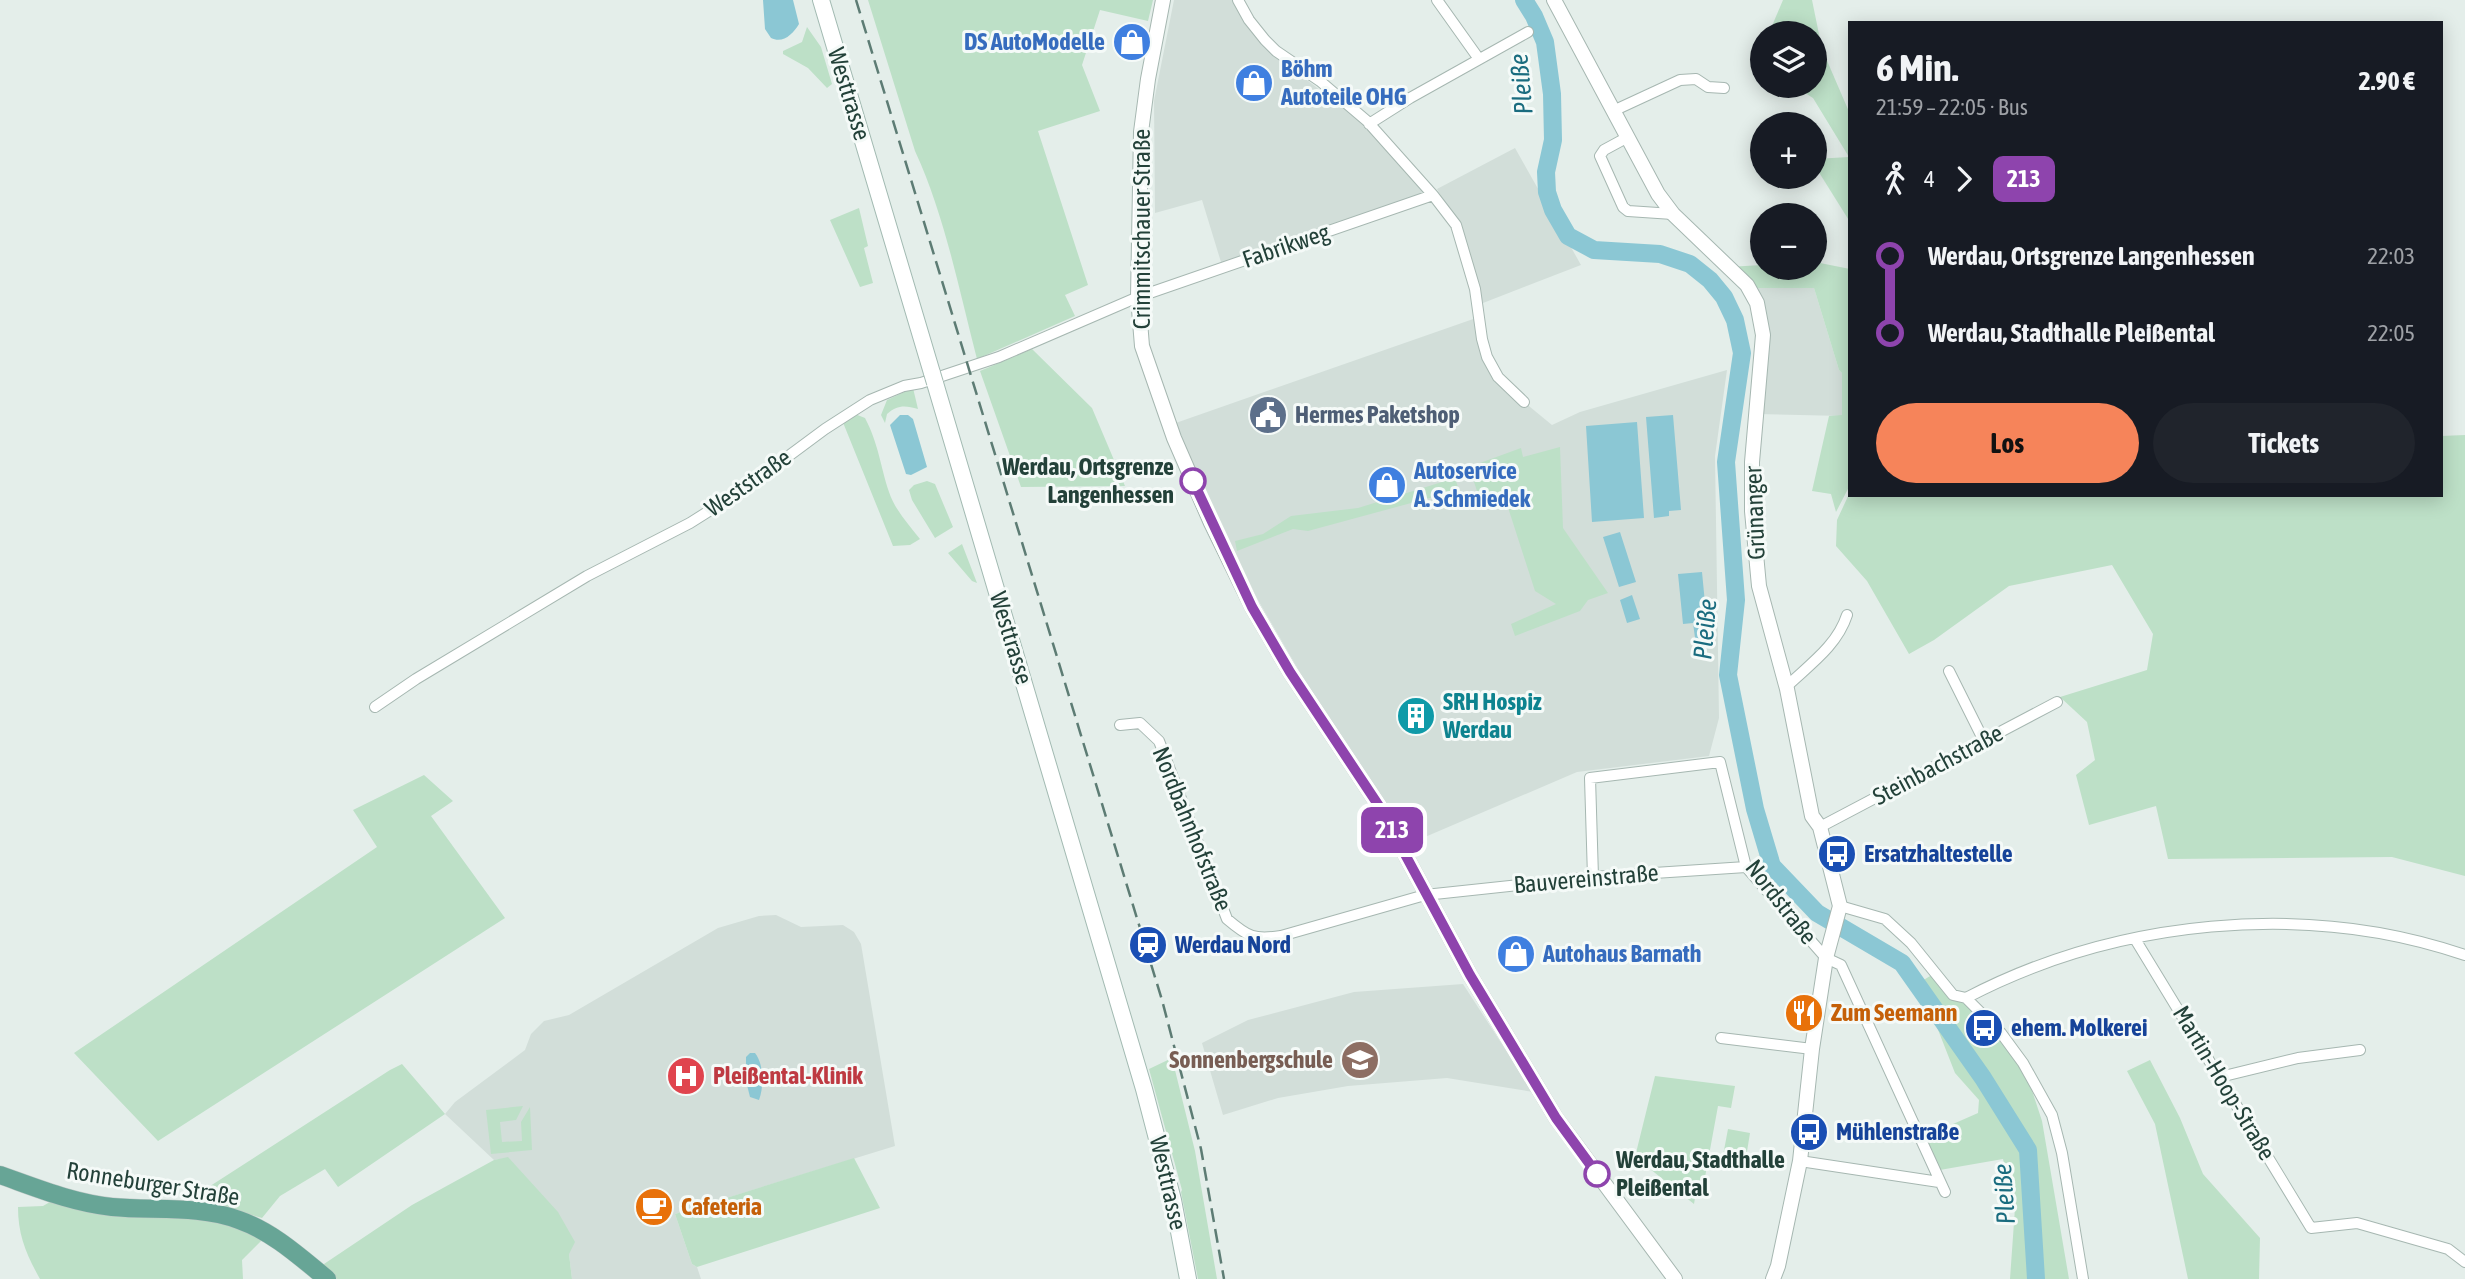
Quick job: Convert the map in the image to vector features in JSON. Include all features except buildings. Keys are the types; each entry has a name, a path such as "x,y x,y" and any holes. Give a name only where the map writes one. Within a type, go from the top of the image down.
{"main road":[{"name":"Westtrasse","path":"821,0 1144,1089 1173,1200 1188,1279"},
{"name":"Ronneburger Straße","path":"0,1175 54,1195 95,1205 210,1213 239,1219 271,1235 327,1279"}],"street":[{"name":"Crimmitschauer Straße","path":"1163,0 1141,132 1138,297 1142,346 1174,438 1211,523 1264,628 1379,806 1470,975 1556,1118 1675,1279"},
{"path":"1238,0 1249,20 1276,51 1320,81 1369,124 1433,195 1456,225 1475,289 1487,357 1498,377 1524,402"},
{"path":"1437,0 1479,59"},
{"name":"Grünanger","path":"1554,0 1658,194 1673,214 1747,285 1757,303 1763,335 1752,462 1752,511 1759,586 1786,687 1812,816 1820,827 1839,910"},
{"path":"1369,124 1528,32"},
{"path":"1613,111 1680,80 1696,79 1708,87 1724,88"},
{"path":"1628,137 1604,150 1600,156 1623,207 1633,213 1673,214"},
{"name":"Fabrikweg","path":"1138,297 1433,195"},
{"name":"Weststraße","path":"375,707 407,684 587,576 707,513 860,406 904,386 999,357 1138,297"},
{"path":"1786,687 1829,647 1841,632 1847,615"},
{"path":"1949,671 1984,741"},
{"name":"Steinbachstraße","path":"1820,827 2057,702"},
{"name":"Nordbahnhofstraße","path":"1120,725 1140,723 1159,741 1227,919 1247,936 1261,939 1281,936 1425,895"},
{"name":"Nordstraße","path":"1593,877 1590,778 1720,762 1746,866 1826,958 1841,965 1942,1187 1800,1161"},
{"name":"Bauvereinstraße","path":"1425,895 1593,877 1746,866"},
{"path":"1773,1279 1800,1161 1812,1049 1826,958 1839,910 1885,919 1911,943 1952,995 1966,998 2000,1033 2023,1063 2052,1115 2062,1153 2083,1279"},
{"path":"1966,998 1994,983 2090,948 2196,930 2282,923 2366,930 2415,940 2465,955"},
{"name":"Martin-Hoop-Straße","path":"2135,939 2311,1228 2357,1223 2448,1249 2465,1262"},
{"path":"1721,1038 1812,1049"},
{"path":"2220,1077 2298,1058 2360,1050"}],"shaded area":[{"path":"1174,0 1232,0 1270,52 1362,122 1432,201 1224,272 1202,200 1155,213 1154,101"},
{"path":"1515,148 1581,265 1483,303 1459,228 1437,189"},
{"path":"1749,288 1814,288 1842,373 1843,416 1756,414 1763,335"},
{"path":"1479,317 1487,357 1524,402 1552,425 1580,412 1727,370 1715,456 1719,718 1709,756 1577,772 1411,843 1313,695 1233,557 1170,425"},
{"name":"Pleißental-Klinik","path":"776,915 801,927 843,925 854,932 861,944 895,1146 675,1214 692,1264 697,1267 701,1279 572,1279 569,1254 508,1158 494,1160 445,1114 455,1102 525,1050 531,1034 544,1021 569,1015 718,928 759,916"},
{"name":"Sonnenbergschule","path":"1463,984 1533,1092 1447,1078 1348,1086 1278,1098 1223,1115 1202,1043 1248,1020 1354,992"}],"green space":[{"path":"868,0 1153,0 1148,21 1100,10 1082,65 1100,111 1038,131 1088,285 1065,295 1075,316 977,359 943,227 915,151"},
{"path":"1783,0 1812,0 1816,21 1774,21"},
{"path":"807,27 821,47 832,84 827,88 808,68 783,54 783,51 802,42"},
{"path":"1827,61 1848,109 1848,155 1827,121 1827,112 1822,112 1813,98 1827,98"},
{"path":"1848,157 1848,219 1827,185 1827,158"},
{"path":"859,208 868,246 864,248 873,283 860,287 830,220"},
{"path":"1827,264 1848,269 1848,489 1836,512 1831,494 1812,491 1829,416 1842,415 1842,373 1814,288 1749,288 1728,267 1750,266 1750,280 1827,280"},
{"path":"1032,349 1092,408 1125,486 1021,487 980,371"},
{"path":"913,388 918,409 898,407 887,414 885,423 881,415 887,400"},
{"path":"855,414 865,418 892,499 920,539 910,545 893,546 842,420"},
{"path":"2465,435 2465,876 2392,857 2168,859 2156,806 2089,825 2076,775 2095,760 2087,722 2060,697 2147,670 2153,634 2112,565 2009,586 1934,640 1909,654 1867,581 1836,546 1837,520 1848,496 2443,497 2443,436"},
{"path":"1560,447 1563,528 1608,593 1588,600 1580,611 1515,636 1511,624 1556,604 1535,591 1503,492 1478,494 1469,467 1521,448 1523,457"},
{"path":"1455,478 1459,490 1308,531 1293,529 1237,551 1235,541 1263,534 1291,516 1358,508"},
{"path":"927,481 935,484 953,527 935,538 912,500 909,490 914,485"},
{"path":"962,544 977,583 972,581 948,553"},
{"path":"424,775 453,801 431,816 505,918 158,1141 74,1053 377,847 353,810"},
{"path":"1935,973 1952,995 1966,998 2023,1063 2042,1121 2069,1279 2010,1279 2015,1208 2003,1159 1934,1171 1919,1139 1978,1113 1979,1100 1955,1073 1922,989 1917,984"},
{"path":"1172,1058 1195,1151 1217,1279 1198,1279 1182,1190 1149,1069"},
{"path":"2150,1060 2180,1118 2203,1174 2260,1238 2259,1279 2188,1279 2155,1124 2127,1071"},
{"path":"402,1064 445,1114 338,1187 325,1169 280,1196 262,1218 204,1201 204,1190"},
{"path":"1655,1076 1735,1086 1731,1108 1718,1106 1701,1199 1695,1198 1694,1204 1635,1157"},
{"path":"523,1106 516,1120 500,1122 502,1142 522,1141 521,1122 530,1107 532,1150 491,1154 486,1110"},
{"path":"1728,1129 1750,1133 1744,1170 1721,1166"},
{"path":"508,1157 558,1212 575,1242 569,1254 572,1279 337,1279 321,1266 412,1205 494,1160"},
{"path":"854,1158 880,1208 697,1267 692,1264 675,1214"},
{"path":"55,1199 215,1219 264,1238 242,1260 243,1279 40,1279 24,1244 19,1227 18,1207 43,1206"}],"water":[{"path":"763,0 793,0 799,24 787,37 775,40 765,29"},
{"path":"900,415 908,415 913,419 927,467 911,475 906,474 890,425"},
{"path":"1673,415 1681,510 1669,511 1669,516 1654,518 1646,417"},
{"path":"1637,422 1644,518 1592,522 1586,426"},
{"path":"1620,532 1636,582 1619,587 1603,537"},
{"path":"1702,572 1711,643 1696,645 1693,623 1683,624 1678,574"},
{"path":"1632,595 1640,619 1627,623 1620,600"},
{"path":"755,1053 762,1069 759,1100 750,1097 746,1081 746,1057"}],"waterway":[{"name":"Pleiße","path":"1524,0 1545,42 1552,94 1553,140 1546,172 1547,192 1553,210 1568,236 1594,250 1660,254 1690,264 1710,280 1724,297 1735,320 1742,353 1726,462 1736,600 1728,675 1755,809 1772,866 1817,913 1902,963 1983,1078 2028,1150 2036,1279"}],"railway":[{"path":"856,0 1162,1000 1201,1149 1224,1279"}],"bus line":[{"name":"213","path":"1193,481 1252,607 1290,672 1379,806 1470,975 1556,1118 1597,1174"}],"place":[{"name":"DS AutoModelle","path":"1132,42"},
{"name":"Böhm Autoteile OHG","path":"1254,83"},
{"name":"Hermes Paketshop","path":"1268,415"},
{"name":"Werdau, Ortsgrenze Langenhessen","path":"1193,481"},
{"name":"Autoservice A. Schmiedek","path":"1387,485"},
{"name":"SRH Hospiz Werdau","path":"1416,716"},
{"name":"Ersatzhaltestelle","path":"1837,854"},
{"name":"Werdau Nord","path":"1148,945"},
{"name":"Autohaus Barnath","path":"1516,954"},
{"name":"Zum Seemann","path":"1804,1013"},
{"name":"ehem. Molkerei","path":"1984,1028"},
{"name":"Sonnenbergschule","path":"1360,1060"},
{"name":"Pleißental-Klinik","path":"686,1076"},
{"name":"Mühlenstraße","path":"1809,1132"},
{"name":"Werdau, Stadthalle Pleißental","path":"1597,1174"},
{"name":"Cafeteria","path":"654,1207"}]}
